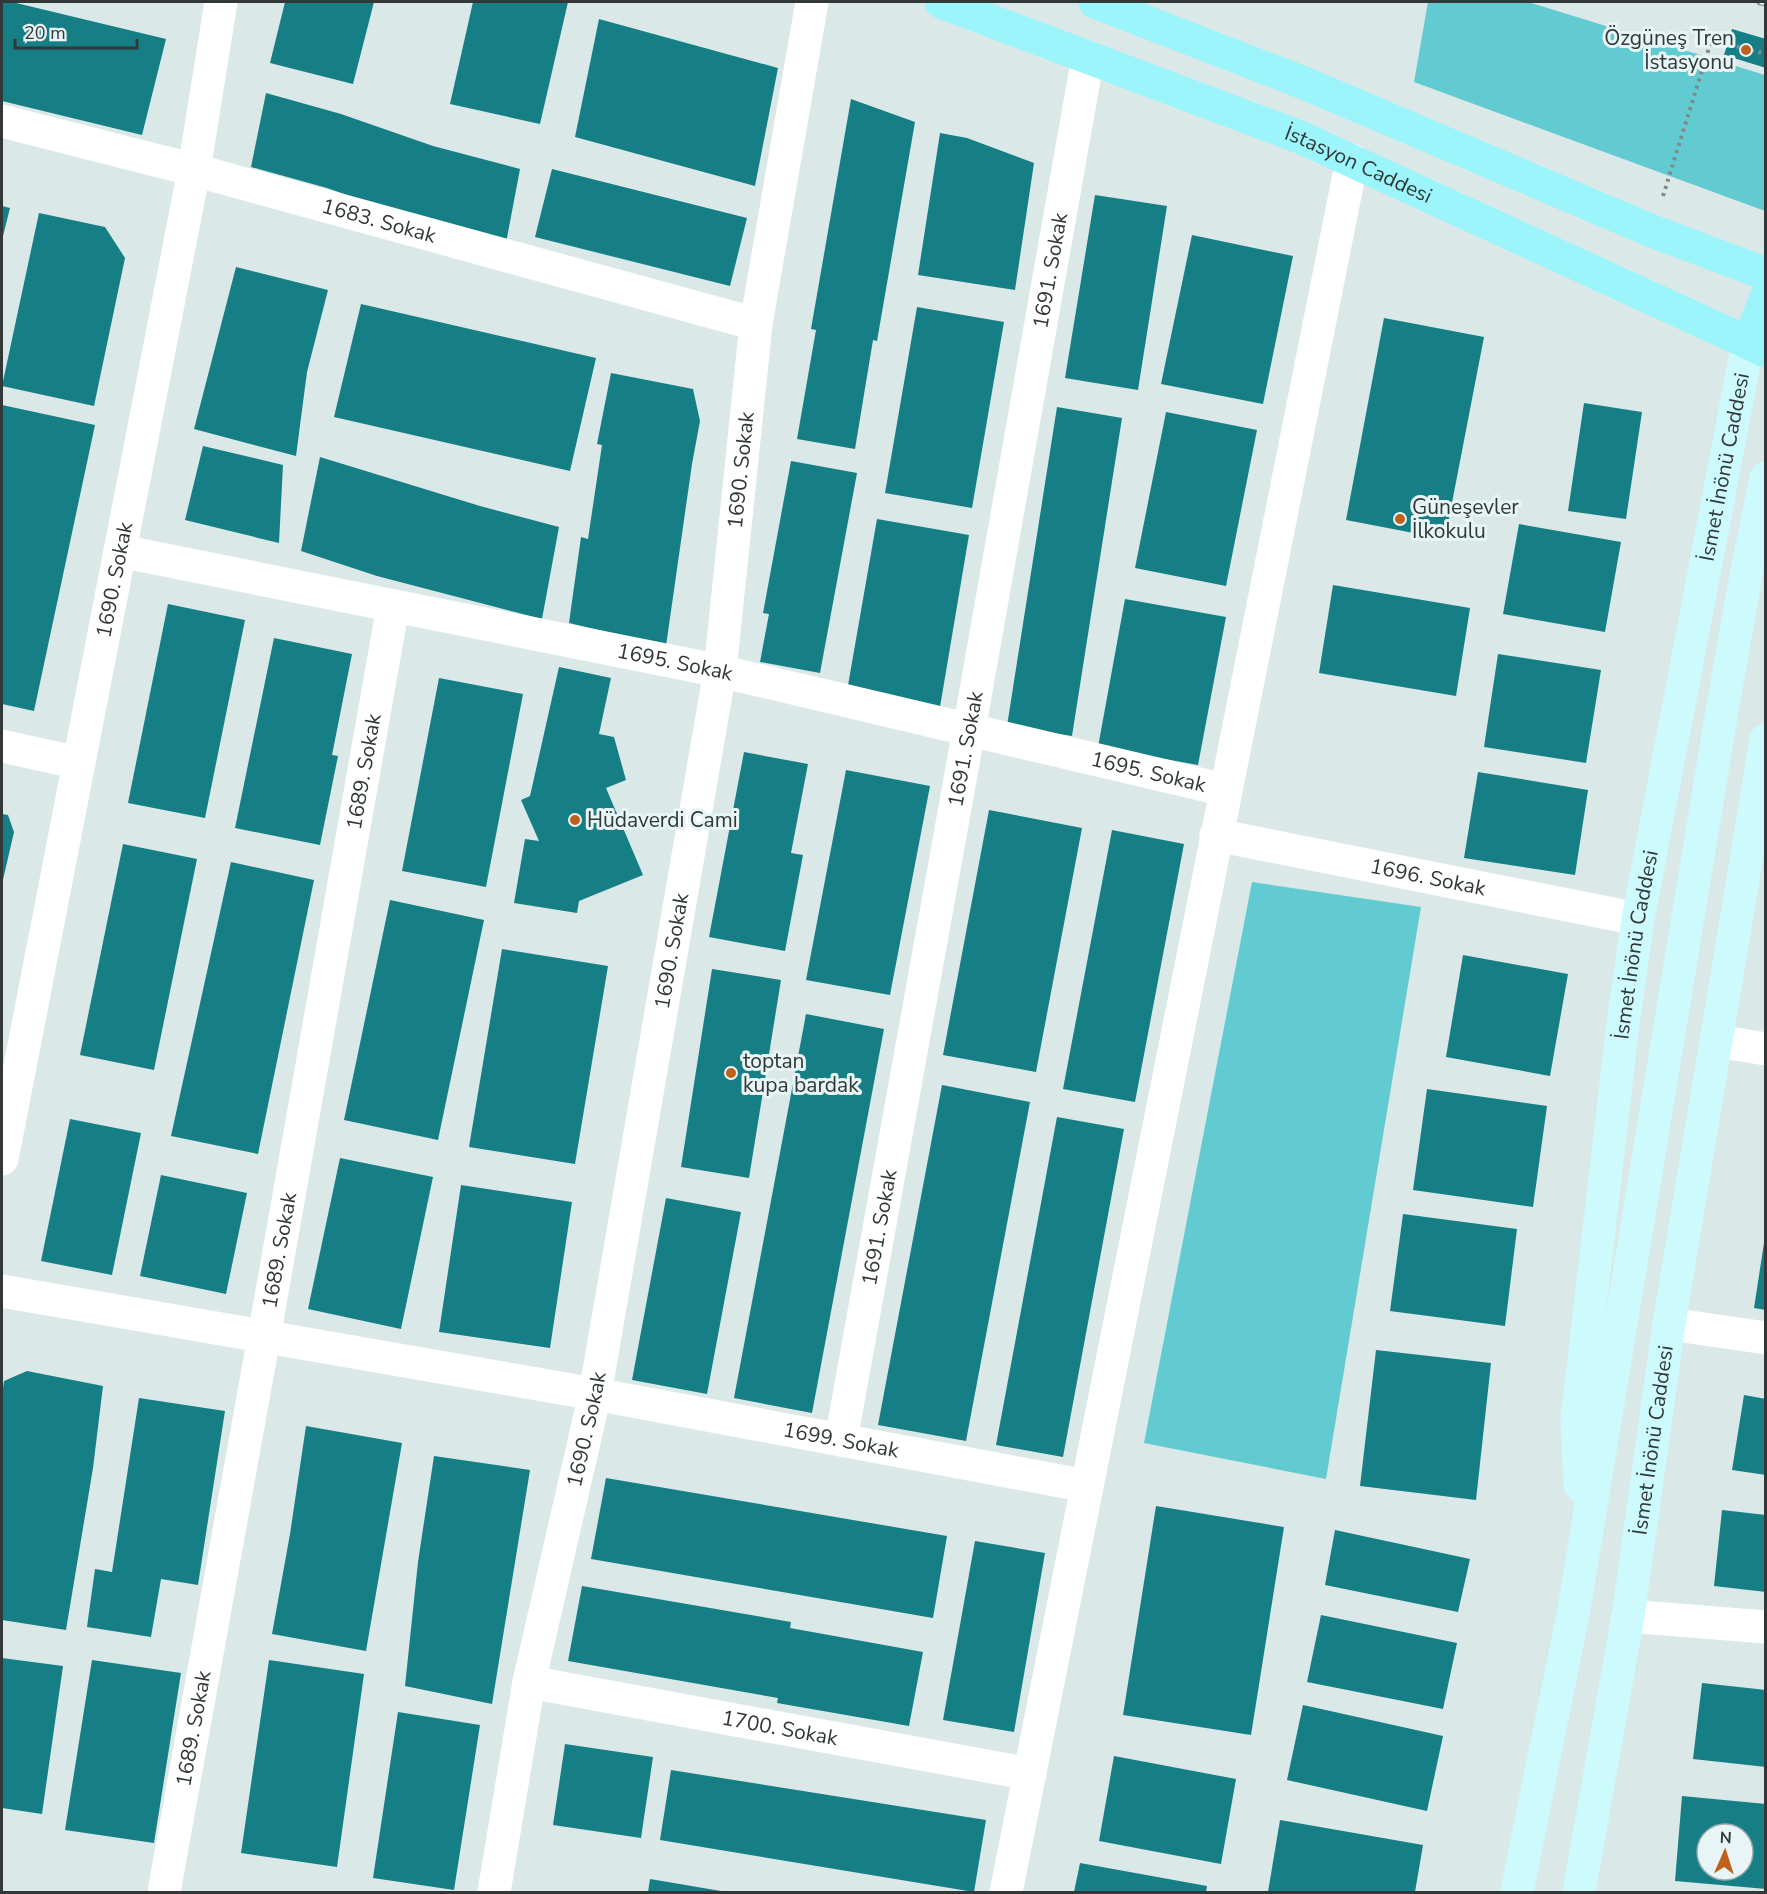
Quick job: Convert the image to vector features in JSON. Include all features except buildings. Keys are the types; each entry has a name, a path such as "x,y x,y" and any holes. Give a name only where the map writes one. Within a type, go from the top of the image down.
{"main road":[{"name":"İstasyon Caddesi","path":"941,2 1302,138 1757,347"},
{"path":"1095,2 1314,88 1652,231 1766,274"},
{"path":"1757,347 1766,298"},
{"name":"İsmet İnönü Caddesi","path":"1583,1552 1577,1419 1623,1024 1638,919 1757,347"},
{"name":"İsmet İnönü Caddesi","path":"1517,1893 1583,1552 1723,706 1766,478"},
{"name":"İsmet İnönü Caddesi","path":"1579,1893 1628,1616 1669,1324 1765,752"}],"street":[{"name":"1690. Sokak","path":"2,1159 194,170 221,2"},
{"name":"1690. Sokak","path":"494,1893 529,1682 595,1394 720,671 756,324 812,2"},
{"name":"1691. Sokak","path":"840,1440 1088,57"},
{"name":"1683. Sokak","path":"2,121 194,170 756,324"},
{"path":"1006,1893 1352,160"},
{"name":"1695. Sokak","path":"120,551 720,671 1225,789"},
{"name":"1689. Sokak","path":"164,1893 393,606"},
{"path":"2,746 79,763"},
{"name":"1696. Sokak","path":"1216,836 1638,919"},
{"path":"1717,1041 1766,1049"},
{"name":"1699. Sokak","path":"2,1292 595,1394 1087,1486"},
{"path":"1669,1324 1766,1338"},
{"path":"1628,1616 1766,1627"},
{"name":"1700. Sokak","path":"529,1682 1030,1774"}],"path":[{"path":"1652,231 1713,35 1728,44 1766,54"}],"shaded area":[{"path":"1428,2 1528,2 1765,75 1765,211 1414,82"},
{"path":"1252,882 1421,907 1326,1479 1144,1443"}],"railway":[{"path":"1760,2 1766,3"}],"place":[{"name":"Özgüneş Tren İstasyonu","path":"1746,50"},
{"name":"Güneşevler İlkokulu","path":"1400,519"},
{"name":"Hüdaverdi Cami","path":"575,820"},
{"name":"toptan kupa bardak","path":"731,1073"}]}
